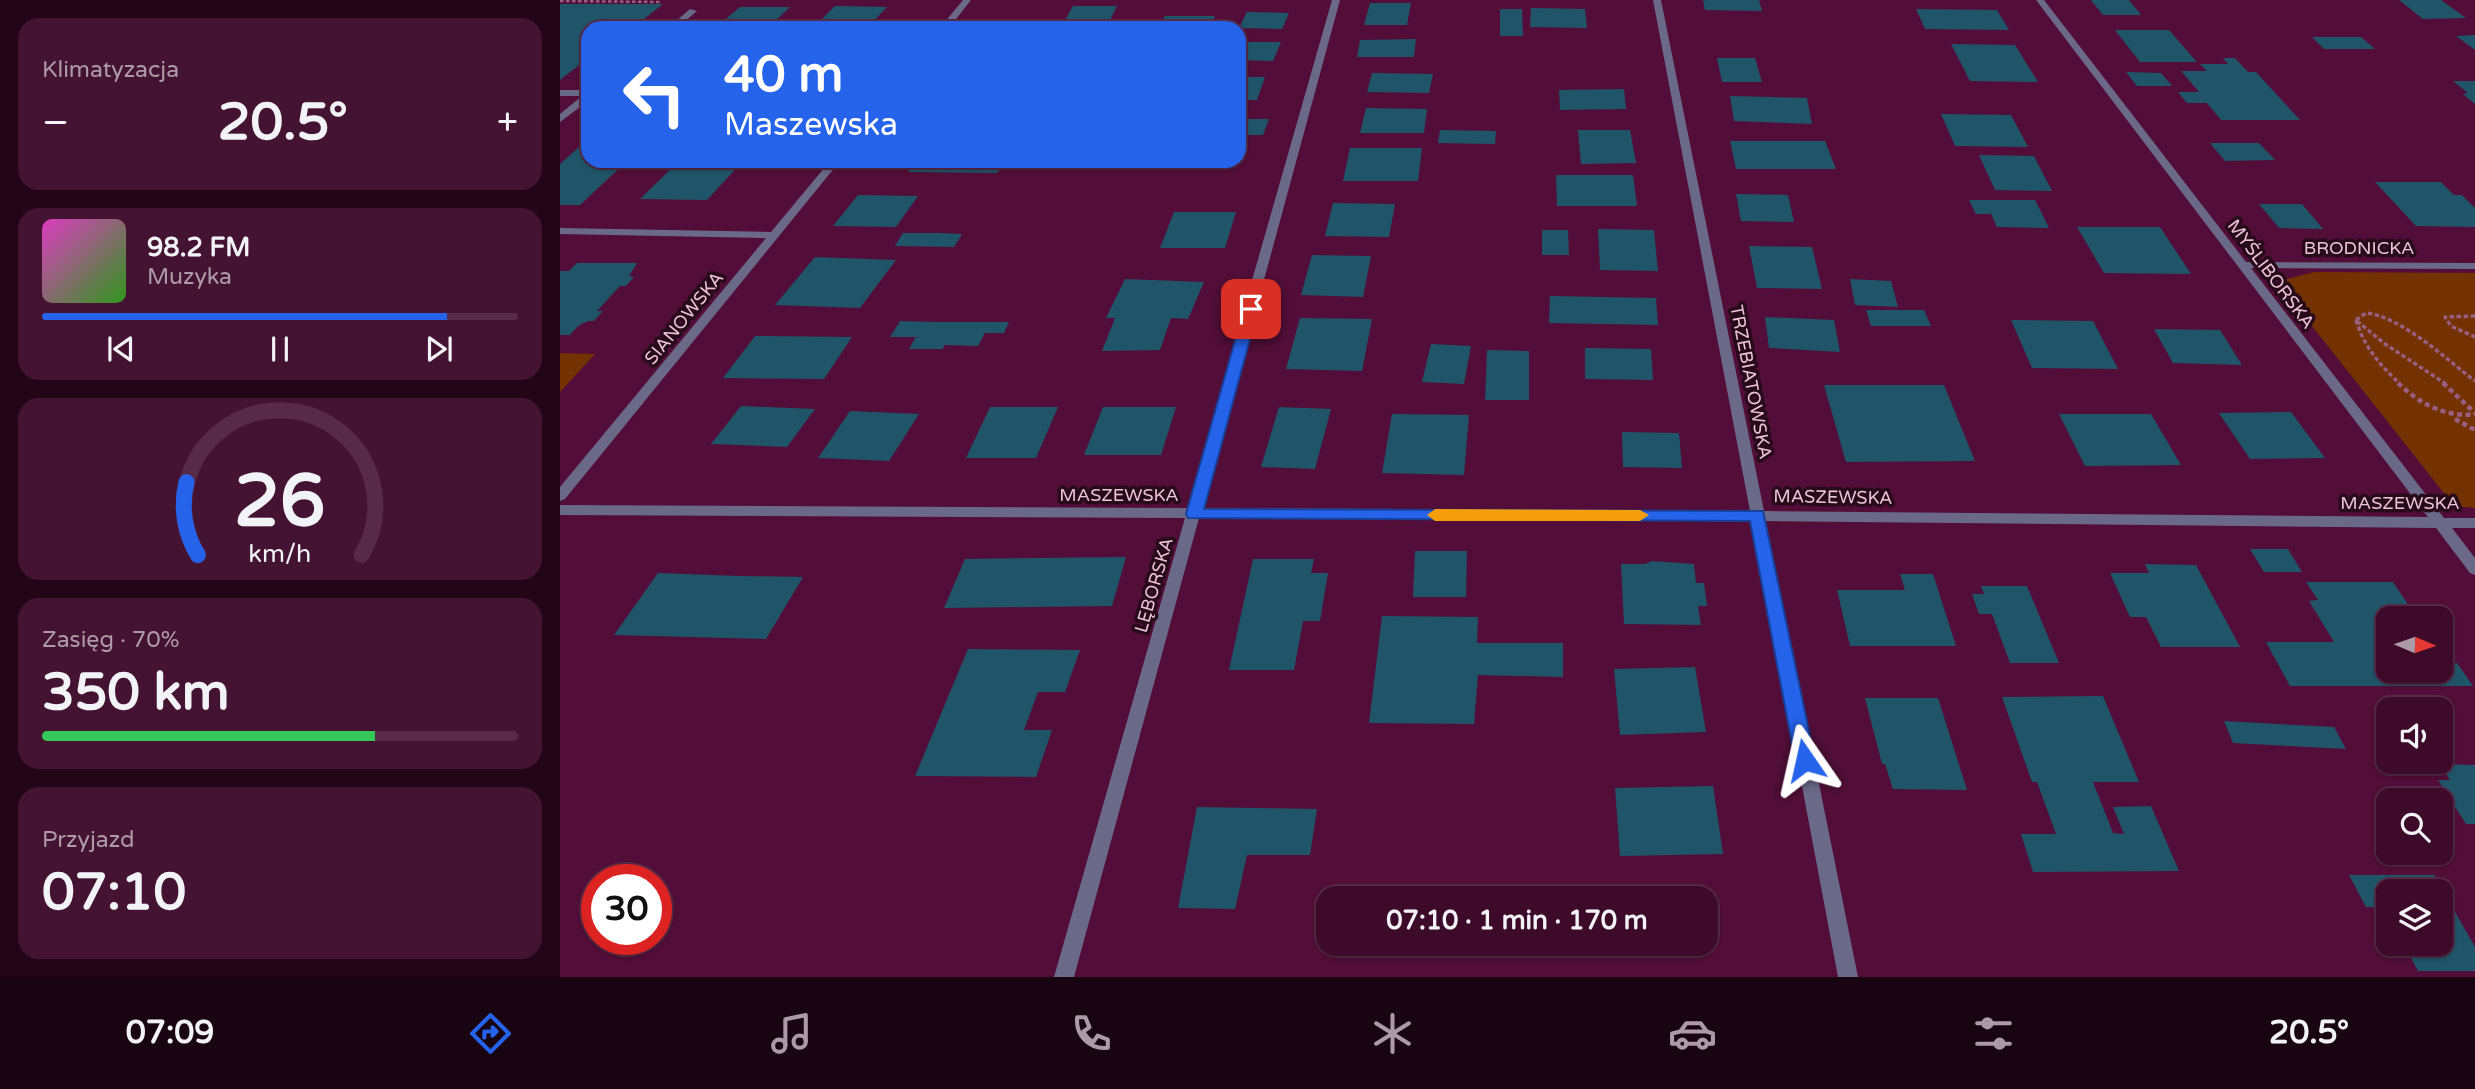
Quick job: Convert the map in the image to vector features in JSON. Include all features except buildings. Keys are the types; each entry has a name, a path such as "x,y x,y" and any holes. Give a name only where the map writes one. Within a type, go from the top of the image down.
{"street":[{"path":"950,21 967,0"},
{"name":"LĘBORSKA","path":"1064,977 1336,0"},
{"name":"TRZEBIATOWSKA","path":"1657,0 1848,977"},
{"name":"MYŚLIBORSKA","path":"2040,0 2475,569"},
{"path":"681,21 693,11"},
{"path":"560,93 581,94"},
{"path":"560,119 581,101"},
{"name":"SIANOWSKA","path":"560,496 829,168"},
{"path":"560,231 775,235"},
{"name":"BRODNICKA","path":"2243,265 2475,266"},
{"name":"MASZEWSKA","path":"560,510 1758,516 2475,523"}],"path":[{"path":"560,1 696,3 693,11"},
{"path":"2356,320 2366,313 2387,318 2474,378"},
{"path":"2475,316 2445,317 2451,326 2475,337"},
{"path":"2356,320 2378,339 2470,404 2475,413 2466,418 2451,417"},
{"path":"2356,320 2357,333 2388,372 2418,399 2475,430"}],"shaded area":[{"path":"2314,272 2475,273 2475,508 2454,506 2279,284 2287,279"},
{"path":"560,353 595,354 560,392"}],"slow traffic":[{"path":"1435,515 1640,515"}],"route":[{"path":"1251,309 1194,514 1758,516 1805,760"}]}
